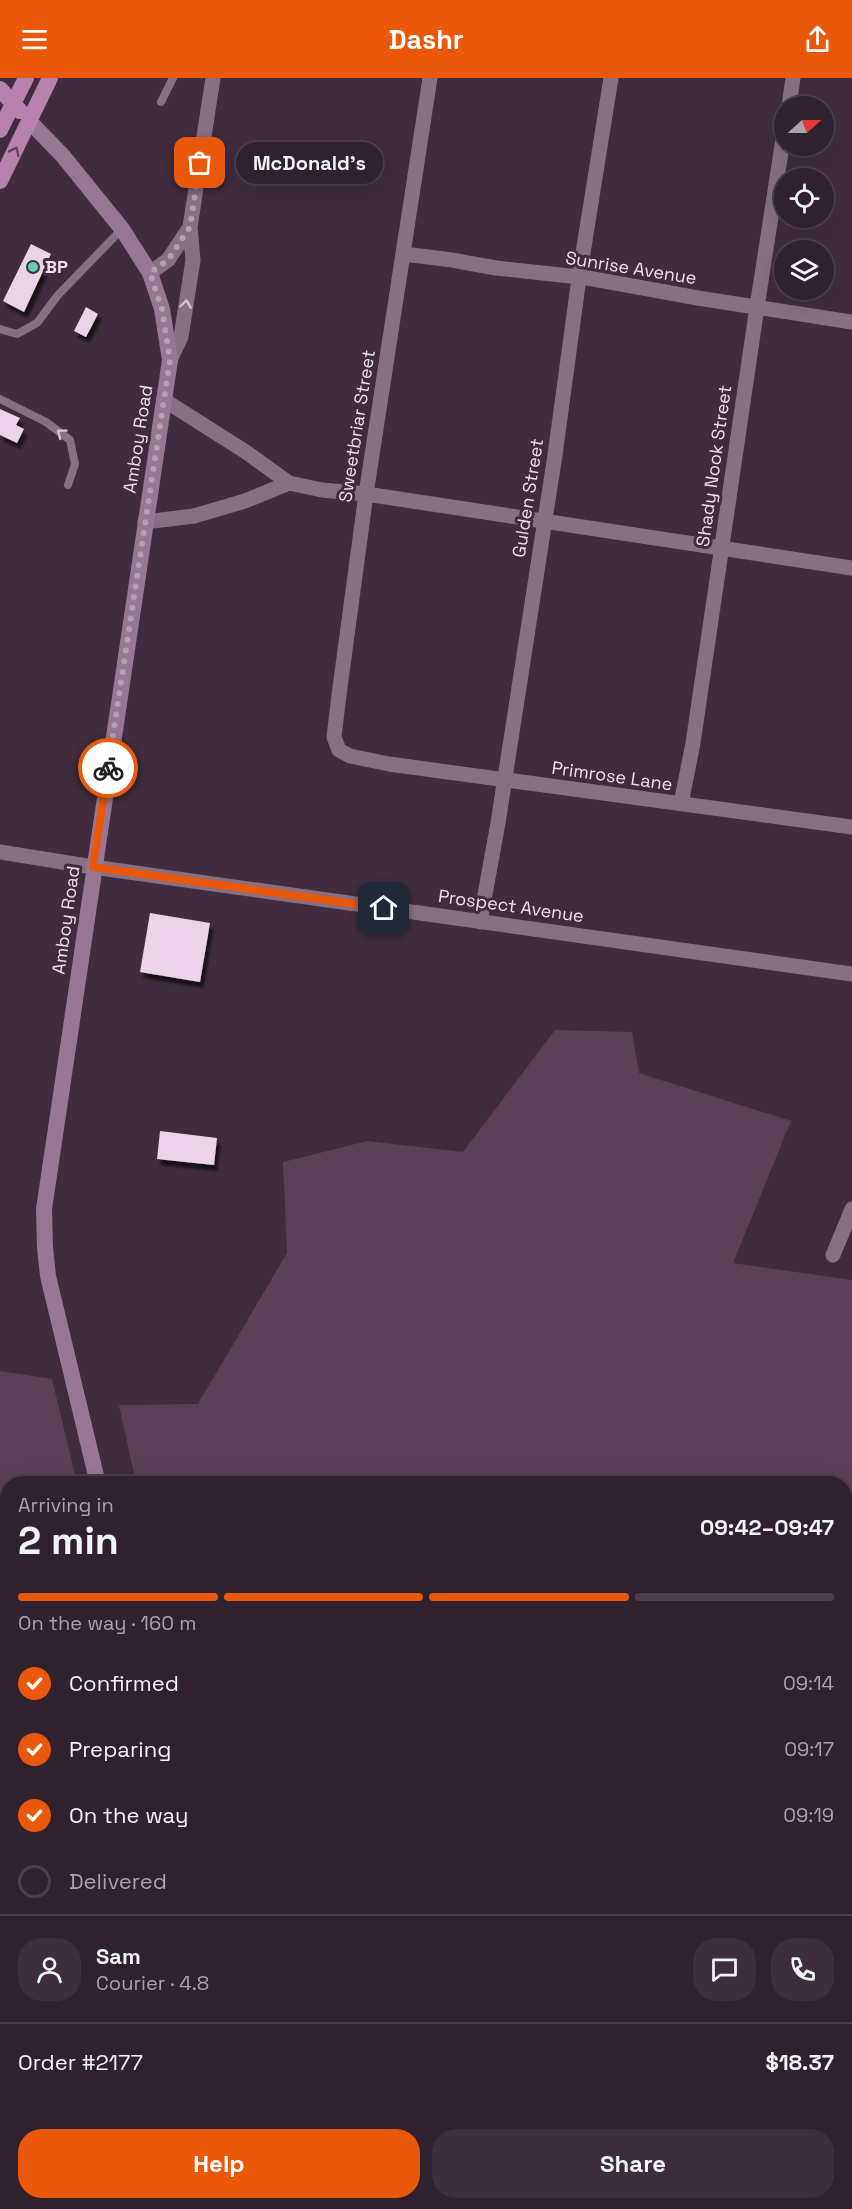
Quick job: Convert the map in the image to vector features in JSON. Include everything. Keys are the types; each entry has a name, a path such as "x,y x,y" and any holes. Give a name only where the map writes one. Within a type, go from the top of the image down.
{"highway":[{"path":"0,130 26,78"},
{"path":"0,181 50,78"},
{"path":"0,89 29,121"}],"main road":[{"name":"Amboy Road","path":"29,121 63,156 122,230 150,273 162,309 170,360 44,1209 48,1276 96,1476"}],"street":[{"name":"Amboy Road","path":"170,360 181,337 193,260 190,227 213,78"},
{"name":"Sweetbriar Street","path":"367,760 350,756 339,750 334,737 366,494 430,78"},
{"name":"Gulden Street","path":"480,922 504,781 611,78"},
{"path":"790,96 793,78"},
{"name":"Shady Nook Street","path":"681,804 693,743 780,156"},
{"name":"Amboy Road","path":"150,273 168,260 190,227"},
{"name":"Sunrise Avenue","path":"404,254 579,278 852,322"},
{"path":"164,400 246,452 289,483 322,490 366,494 852,568"},
{"path":"145,522 194,516 245,501 289,483"},
{"name":"Primrose Lane","path":"367,760 504,781 852,827"},
{"name":"Prospect Avenue","path":"0,852 852,974"},
{"path":"833,1255 852,1209"}],"lane":[{"path":"161,102 173,78"},
{"path":"0,328 17,334 37,323 58,295 122,230"},
{"path":"0,399 46,422 70,440 75,464 68,485"}],"shaded area":[{"path":"555,1030 632,1032 639,1073 791,1121 733,1263 852,1280 852,1476 134,1476 119,1405 198,1404 287,1253 283,1162 367,1141 463,1152"},
{"path":"0,1371 52,1379 75,1476 0,1476"}],"building":[{"name":"BP","path":"31,244 51,254 24,312 3,301"},
{"path":"86,307 98,314 86,337 74,331"},
{"path":"0,409 20,418 16,425 24,429 17,443 0,435"},
{"path":"150,913 210,923 200,982 140,972"},
{"path":"160,1131 217,1138 214,1165 157,1159"}],"way so far":[{"path":"108,768 170,360 158,290 150,273 168,260 190,227 200,163"}],"place":[{"name":"McDonald's","path":"200,163"},
{"name":"BP","path":"33,267"}],"route":[{"path":"108,768 93,867 384,908"}]}
